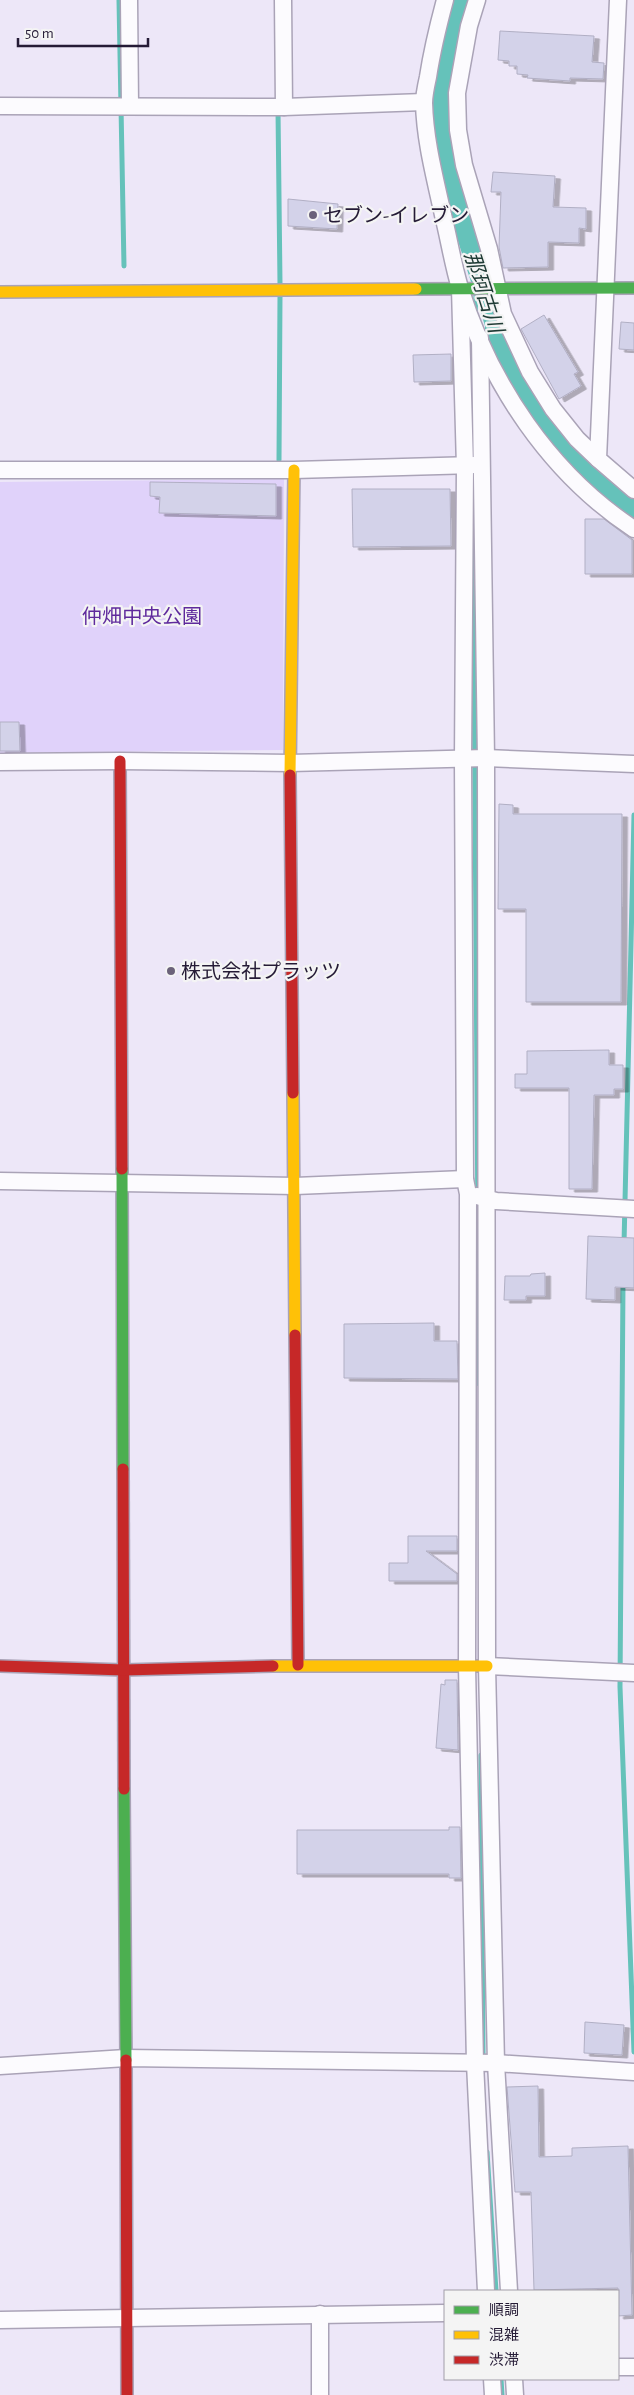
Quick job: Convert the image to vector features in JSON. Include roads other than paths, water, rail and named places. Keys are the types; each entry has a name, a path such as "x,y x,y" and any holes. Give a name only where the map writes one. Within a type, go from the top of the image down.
{"street":[{"path":"129,0 130,105"},
{"path":"283,0 284,107"},
{"path":"445,0 434,36 424,102 430,159 460,288 480,338 504,386 528,426 557,464 606,509 634,529"},
{"path":"477,0 468,26 457,93 458,130 464,165 499,290 503,314 530,372 553,409 577,439 634,490"},
{"path":"598,459 618,0"},
{"path":"0,106 284,107 424,102"},
{"path":"460,288 473,465 486,758 487,1666 496,2063 509,2290"},
{"path":"0,292 634,288"},
{"path":"480,338 473,465 462,760 467,1187 467,1666 475,2063 486,2290"},
{"path":"0,470 294,470 473,465"},
{"path":"294,470 290,764 298,1665"},
{"path":"0,762 120,761 290,764 486,758 634,764"},
{"path":"120,761 120,1182 127,2395"},
{"path":"0,1181 467,1187 486,1198 496,1201 634,1209"},
{"path":"0,1666 124,1670 298,1665 487,1666 632,1673"},
{"path":"0,2066 126,2058 496,2063 634,2072"},
{"path":"0,2320 444,2313"},
{"path":"320,2314 320,2395"},
{"path":"619,2367 634,2367"},
{"path":"492,2380 493,2395"},
{"path":"514,2380 515,2395"}],"water":[{"name":"那珂古川","path":"452,0 471,0 456,162 500,320 525,374 634,496 634,522 610,505 561,460 508,385 485,334 485,326 450,215 443,186 434,129 433,88 439,50"}],"waterway":[{"path":"119,0 124,266"},
{"path":"278,110 280,284"},
{"path":"279,460 280,295"},
{"name":"那珂古川","path":"475,314 476,295"},
{"path":"473,420 473,456"},
{"path":"473,497 479,1384"},
{"path":"624,1244 634,815"},
{"path":"623,1283 620,1687 634,2052"},
{"path":"481,1755 483,2056"},
{"path":"487,2152 496,2290"},
{"path":"501,2380 502,2395"}],"place":[{"name":"セブン-イレブン","path":"313,215"},
{"name":"株式会社プラッツ","path":"171,971"}],"park label":[{"name":"仲畑中央公園","path":"142,616"}]}
